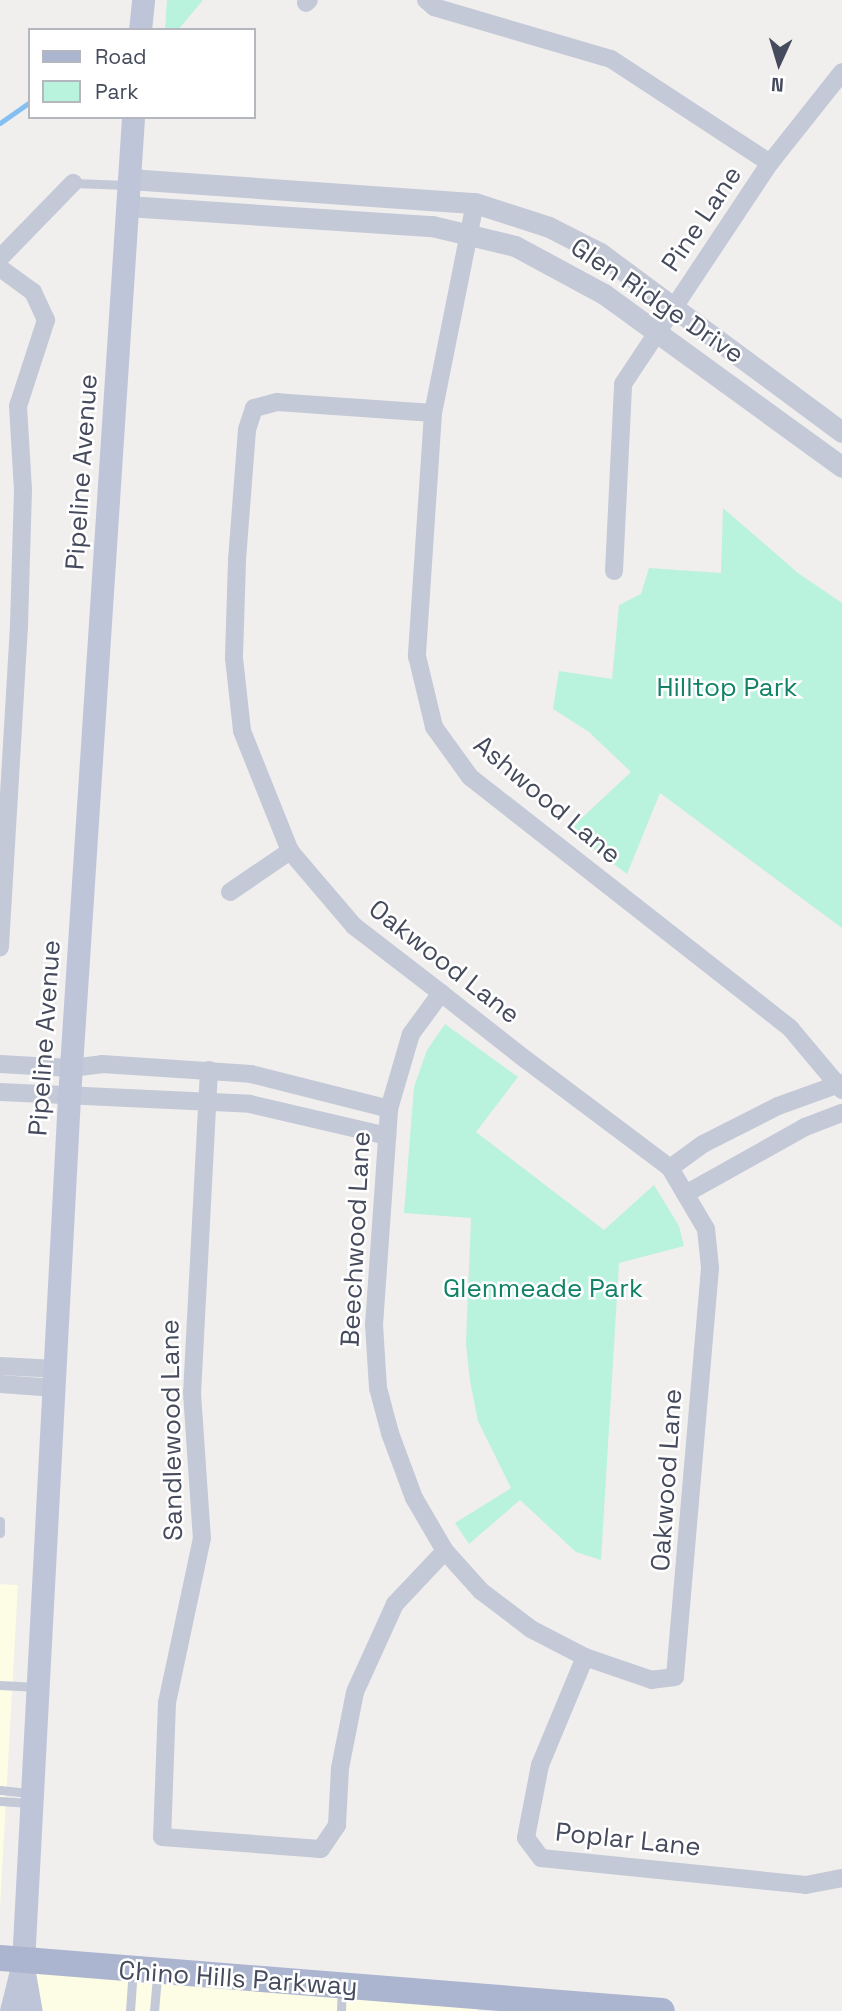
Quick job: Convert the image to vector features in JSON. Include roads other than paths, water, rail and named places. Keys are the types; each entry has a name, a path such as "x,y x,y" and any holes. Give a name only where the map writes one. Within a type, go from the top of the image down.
{"main road":[{"path":"140,28 143,0"},
{"name":"Pipeline Avenue","path":"11,2011 8,1963 32,1798 69,1097 133,119"},
{"name":"Pipeline Avenue","path":"8,1963 31,2011"},
{"name":"Chino Hills Parkway","path":"8,1963 145,1971 341,1999 662,2011"}],"street":[{"path":"426,0 434,7 611,59 770,163"},
{"name":"Pine Lane","path":"614,571 624,384 655,330 673,309 770,163 842,72"},
{"path":"0,258 73,183"},
{"name":"Glen Ridge Drive","path":"128,190 475,203 549,227 600,253 842,432"},
{"name":"Glen Ridge Drive","path":"128,190 468,232 556,264 655,330 842,467"},
{"name":"Ashwood Lane","path":"475,203 433,413 417,656 426,703 447,749 470,777 790,1028 841,1086"},
{"path":"0,268 33,292 46,320 18,406 23,490 19,626 1,947"},
{"name":"Oakwood Lane","path":"433,413 277,402 254,408 244,469 234,658 242,732 290,851 354,926 670,1168 706,1229 710,1268 675,1677"},
{"path":"0,632 19,626"},
{"path":"230,892 290,851"},
{"name":"Beechwood Lane","path":"441,993 411,1034 389,1109 374,1325 378,1388 414,1498 445,1551 481,1591 531,1629 585,1657 652,1680 675,1677"},
{"path":"0,1064 71,1068 102,1064 209,1070 294,1082 389,1109"},
{"name":"Sandlewood Lane","path":"209,1070 192,1393 202,1538 167,1703 162,1837 321,1849 337,1825 340,1768 355,1692 395,1604 445,1551"},
{"path":"670,1168 757,1117 841,1086"},
{"path":"0,1092 69,1097 100,1093 208,1099 292,1111 387,1136"},
{"path":"687,1193 805,1126 842,1114"},
{"path":"0,1366 55,1378"},
{"path":"0,1384 55,1378"},
{"name":"Poplar Lane","path":"585,1657 540,1765 526,1838 541,1858 806,1885 841,1880"}],"lane":[{"path":"73,183 128,190"},
{"path":"0,1521 0,1533"},
{"path":"0,1685 38,1687"},
{"path":"0,1790 32,1798"},
{"path":"0,1801 32,1798"},
{"path":"130,2011 145,1971"},
{"path":"145,1971 154,2011"}],"waterway":[{"path":"0,123 28,103"}],"park label":[{"name":"Hilltop Park","path":"727,688"},
{"name":"Glenmeade Park","path":"543,1289"}]}
